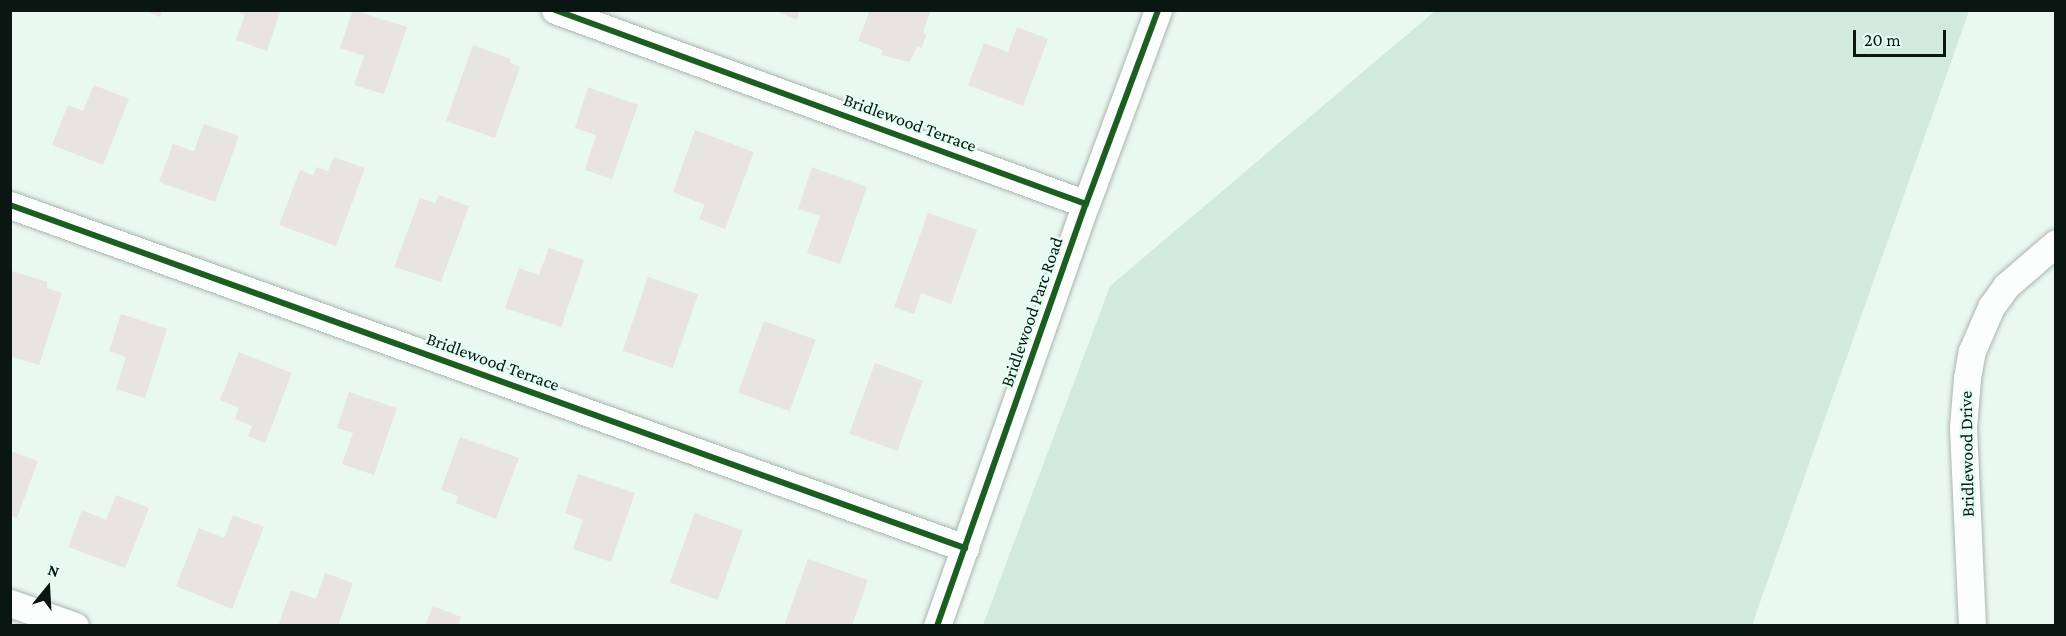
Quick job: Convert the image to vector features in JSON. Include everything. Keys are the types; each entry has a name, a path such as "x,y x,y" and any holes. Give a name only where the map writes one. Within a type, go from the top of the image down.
{"street":[{"name":"Bridlewood Terrace","path":"555,10 1086,204"},
{"name":"Bridlewood Parc Road","path":"937,626 1086,204 1158,10"},
{"name":"Bridlewood Terrace","path":"10,205 965,548"},
{"name":"Bridlewood Drive","path":"1972,626 1963,427 1966,378 1972,351 1991,307 2006,286 2055,243"},
{"path":"10,603 75,626"}],"green space":[{"path":"1435,11 1969,11 1752,625 983,625 1110,286"}],"building":[{"path":"144,10 162,10 160,17"},
{"path":"234,10 281,10 267,51 236,40 245,15"},
{"path":"353,10 407,27 384,94 354,85 364,56 340,48"},
{"path":"773,10 800,10 797,20"},
{"path":"870,10 931,10 923,32 926,35 922,48 917,46 910,62 881,55 883,50 858,41"},
{"path":"1017,27 1048,39 1023,106 968,85 984,43 1008,52"},
{"path":"473,45 511,59 510,63 520,67 495,138 446,121"},
{"path":"94,85 129,99 103,165 52,145 68,105 83,111"},
{"path":"588,87 638,105 612,179 585,170 596,135 575,128"},
{"path":"204,124 239,136 215,202 159,182 173,144 194,151"},
{"path":"695,130 754,152 725,229 699,219 705,205 673,192"},
{"path":"334,157 365,168 336,246 279,225 300,170 313,175 316,167 328,171"},
{"path":"812,167 867,187 840,264 807,253 820,216 798,209"},
{"path":"439,195 469,206 441,282 394,267 420,198 435,203"},
{"path":"928,213 977,230 951,304 921,293 914,314 894,307"},
{"path":"549,248 584,260 561,327 505,308 519,268 539,275"},
{"path":"12,271 47,282 47,288 62,293 39,365 10,356"},
{"path":"648,277 698,294 673,368 623,351"},
{"path":"121,314 167,329 145,398 116,389 126,357 109,351"},
{"path":"764,321 816,340 790,411 738,392"},
{"path":"239,352 292,373 265,443 248,436 252,426 235,419 239,408 220,400"},
{"path":"875,363 923,380 897,451 849,433"},
{"path":"349,392 397,408 374,475 342,464 353,433 337,428"},
{"path":"460,437 519,458 496,519 456,503 458,496 441,490"},
{"path":"10,451 38,461 17,518 10,515"},
{"path":"578,474 635,493 611,562 573,549 583,520 565,513"},
{"path":"116,495 149,508 125,568 68,547 82,510 106,520"},
{"path":"695,513 743,530 718,600 670,583"},
{"path":"233,515 264,527 232,609 176,586 199,528 224,538"},
{"path":"808,559 868,580 852,626 784,626"},
{"path":"325,573 353,583 338,626 278,626 291,590 316,599"},
{"path":"433,606 461,617 458,626 425,626"}],"cycle path":[{"path":"555,10 1086,204"},
{"path":"937,626 1086,204 1158,10"},
{"path":"10,205 965,548"}]}
